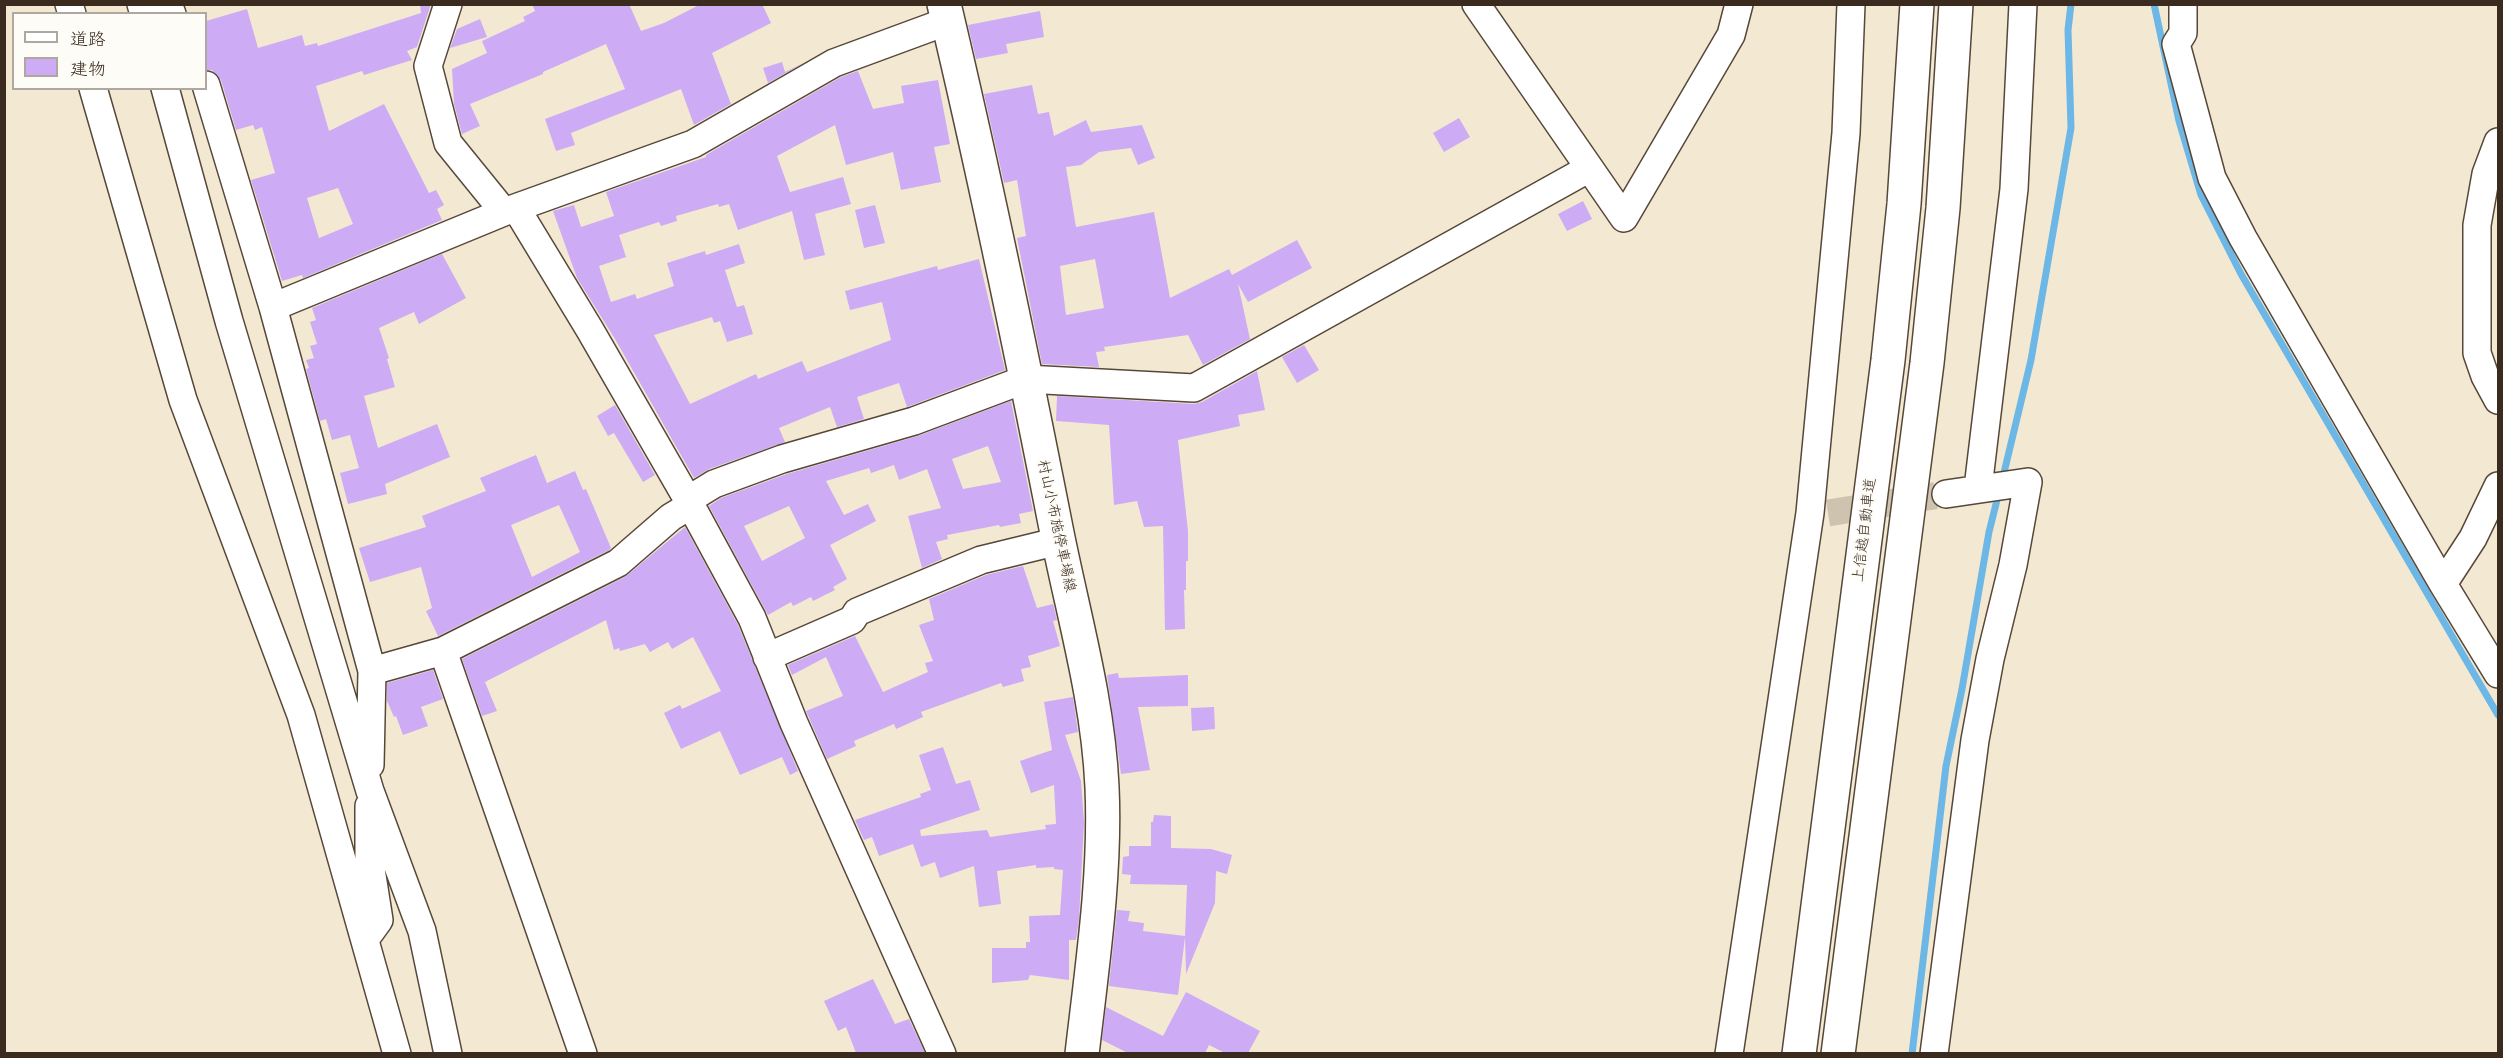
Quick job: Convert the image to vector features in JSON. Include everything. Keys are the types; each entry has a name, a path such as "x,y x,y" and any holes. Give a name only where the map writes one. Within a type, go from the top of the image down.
{"main road":[{"name":"上信越自動車道","path":"1798,1053 1888,360 1904,204 1917,4"},
{"path":"1838,1053 1927,363 1943,208 1956,4"},
{"name":"村山小布施停車場線","path":"946,13 1086,657 1097,725 1102,788 1102,852 1082,1053"}],"street":[{"path":"448,4 428,66 448,143 510,210 689,503 752,618 804,745 942,1053"},
{"path":"1476,4 1624,218 1731,35 1739,4"},
{"path":"1729,1053 1819,513 1846,133 1851,4"},
{"path":"1978,488 2014,189 2023,4"},
{"path":"2183,4 2183,33 2176,44 2212,178 2243,238 2444,584 2499,674"},
{"path":"273,307 510,210 693,144 834,63 946,13"},
{"path":"207,89 273,307 372,671 369,856 379,920 366,938"},
{"path":"94,90 183,400 301,715 397,1053"},
{"path":"166,90 229,321 370,791 422,931 448,1053"},
{"path":"2499,142 2486,174 2477,225 2477,353 2485,376 2499,400"},
{"path":"372,671 443,651 618,563 671,517 714,484 782,459 914,421 1026,379 1194,388 1588,169"},
{"path":"1934,1053 1975,740 1990,659 2013,565 2028,482 1946,494"},
{"path":"2444,584 2473,538 2499,486"},
{"path":"767,657 852,620 857,612 981,560 1059,541"},
{"path":"443,651 583,1053"}],"building":[{"path":"420,4 431,4 417,47 407,51 412,60 364,75 362,71 316,86 329,131 384,104 429,193 436,190 444,205 437,209 442,220 303,278 302,275 282,281 251,180 275,173 262,127 255,130 253,125 236,130 221,80 212,70 207,70 207,21 247,9 258,48 302,35 305,46 317,43 318,46 421,13","holes":["338,188 353,224 319,238 307,198"]},
{"path":"532,4 629,4 641,31 664,23 701,4 762,4 771,23 712,53 731,104 694,125 681,89 571,133 575,145 556,151 545,119 625,89 606,44 543,72 543,74 470,104 480,126 462,134 454,104 452,69 487,53 482,41 525,21 523,17 535,11"},
{"path":"1040,11 1044,37 1006,44 1008,53 976,59 968,25"},
{"path":"480,19 487,37 450,48 457,29"},
{"path":"782,62 785,72 803,63 768,83 763,68"},
{"path":"858,71 873,109 904,103 901,86 938,80 950,144 934,147 941,182 901,190 893,152 846,165 835,125 777,156 790,192 843,177 851,204 815,214 825,255 804,260 792,211 738,230 729,204 719,207 718,204 676,216 677,221 661,226 659,222 619,235 626,257 599,266 611,302 635,294 637,299 674,286 667,263 705,251 706,255 739,244 745,263 725,270 737,307 744,305 753,334 727,342 720,321 714,323 712,317 654,335 690,404 756,374 758,379 802,361 807,372 891,340 882,302 850,310 845,291 937,266 938,270 979,259 1005,370 907,407 899,383 857,397 864,419 837,427 830,407 779,428 785,442 709,469 694,478 615,339 577,278 553,211 574,205 581,227 614,216 606,192 706,157 841,77"},
{"path":"1032,85 1038,114 1049,112 1054,136 1086,120 1091,132 1142,125 1155,158 1138,165 1131,148 1099,152 1081,165 1066,167 1076,227 1154,212 1170,298 1229,269 1232,275 1297,240 1312,268 1248,302 1238,284 1250,339 1203,365 1188,335 1104,347 1105,351 1096,352 1099,367 1042,364 1017,238 1026,236 1017,180 1004,183 984,94","holes":["1095,259 1104,308 1066,315 1060,266"]},
{"path":"1459,118 1470,137 1444,152 1433,133"},
{"path":"1583,201 1592,219 1567,231 1558,214"},
{"path":"875,205 885,243 864,248 855,210"},
{"path":"442,254 466,298 419,324 414,312 379,328 395,387 364,396 378,448 437,424 450,457 385,484 387,494 348,504 340,473 359,468 350,435 332,440 326,419 320,421 306,369 309,368 306,360 314,358 310,346 317,344 310,322 316,320 312,308"},
{"path":"1304,345 1319,370 1297,383 1282,357"},
{"path":"1257,371 1265,410 1238,415 1240,426 1178,440 1188,531 1188,561 1186,561 1186,590 1184,590 1185,629 1165,630 1163,526 1144,527 1137,501 1114,505 1109,425 1056,421 1057,396 1194,404 1202,402"},
{"path":"1011,401 1033,511 1019,514 1021,523 947,535 948,539 936,542 942,559 922,568 908,516 941,508 927,469 899,480 894,465 871,473 869,468 826,481 844,515 868,504 876,521 830,545 847,579 833,587 835,590 813,601 811,597 793,606 791,602 768,615 709,506 721,498 787,474 918,436","holes":["988,446 1001,482 963,489 952,459","789,506 805,538 762,561 744,526"]},
{"path":"615,405 655,475 643,482 614,433 608,436 597,416"},
{"path":"536,455 547,483 575,471 583,490 586,489 611,548 438,636 426,611 432,608 421,567 370,582 359,548 426,527 422,516 486,491 480,478","holes":["559,505 580,552 532,577 511,525"]},
{"path":"685,527 738,625 798,771 790,775 782,757 740,775 720,731 681,749 664,713 680,705 682,709 721,691 693,637 672,649 668,642 650,652 645,644 620,651 619,648 614,650 606,620 485,682 497,711 482,716 462,659 625,577"},
{"path":"1023,566 1037,608 1053,604 1057,620 1053,621 1060,646 1028,656 1031,667 1021,669 1024,681 1003,687 1001,683 921,712 923,717 896,729 894,724 854,741 856,746 827,759 806,711 843,696 826,657 792,675 788,665 855,636 883,692 928,672 925,663 933,661 919,625 934,620 929,599 986,575"},
{"path":"433,670 443,699 421,707 428,726 403,735 387,701 387,683"},
{"path":"1118,673 1119,678 1188,675 1188,706 1138,707 1150,770 1121,774 1107,675"},
{"path":"1073,697 1078,732 1065,735 1081,781 1084,822 1079,919 1076,940 1069,940 1069,980 1030,975 1028,980 992,983 992,948 1026,948 1026,942 1030,942 1029,916 1060,915 1063,870 1054,869 1054,867 1036,868 1036,865 997,871 1001,904 979,907 974,866 940,878 935,862 921,867 913,844 879,856 872,837 864,840 855,820 921,797 920,794 931,790 919,755 943,747 956,784 970,780 980,810 920,830 921,836 987,830 990,837 1046,829 1045,825 1056,824 1054,785 1031,793 1020,761 1052,750 1044,702"},
{"path":"1214,707 1215,729 1192,731 1191,708"},
{"path":"1154,815 1171,816 1171,848 1211,849 1232,855 1227,874 1216,871 1215,903 1186,974 1185,937 1178,995 1109,986 1117,910 1130,911 1128,921 1144,923 1143,931 1185,936 1187,885 1130,884 1131,875 1122,874 1123,857 1129,856 1129,846 1151,846 1151,822 1153,822"},
{"path":"873,979 895,1024 909,1019 925,1053 856,1053 846,1027 838,1031 824,1001"},
{"path":"1186,992 1260,1031 1248,1053 1225,1053 1209,1045 1205,1053 1128,1053 1102,1040 1106,1007 1163,1036"}],"waterway":[{"path":"2002,481 2031,360 2071,128 2068,30 2071,4"},
{"path":"2154,4 2179,121 2201,195 2241,274 2498,715"},
{"path":"1912,1054 1946,766 1962,689 1989,532 1999,492"}],"tunnel":[{"path":"1828,513 1946,494"}]}
